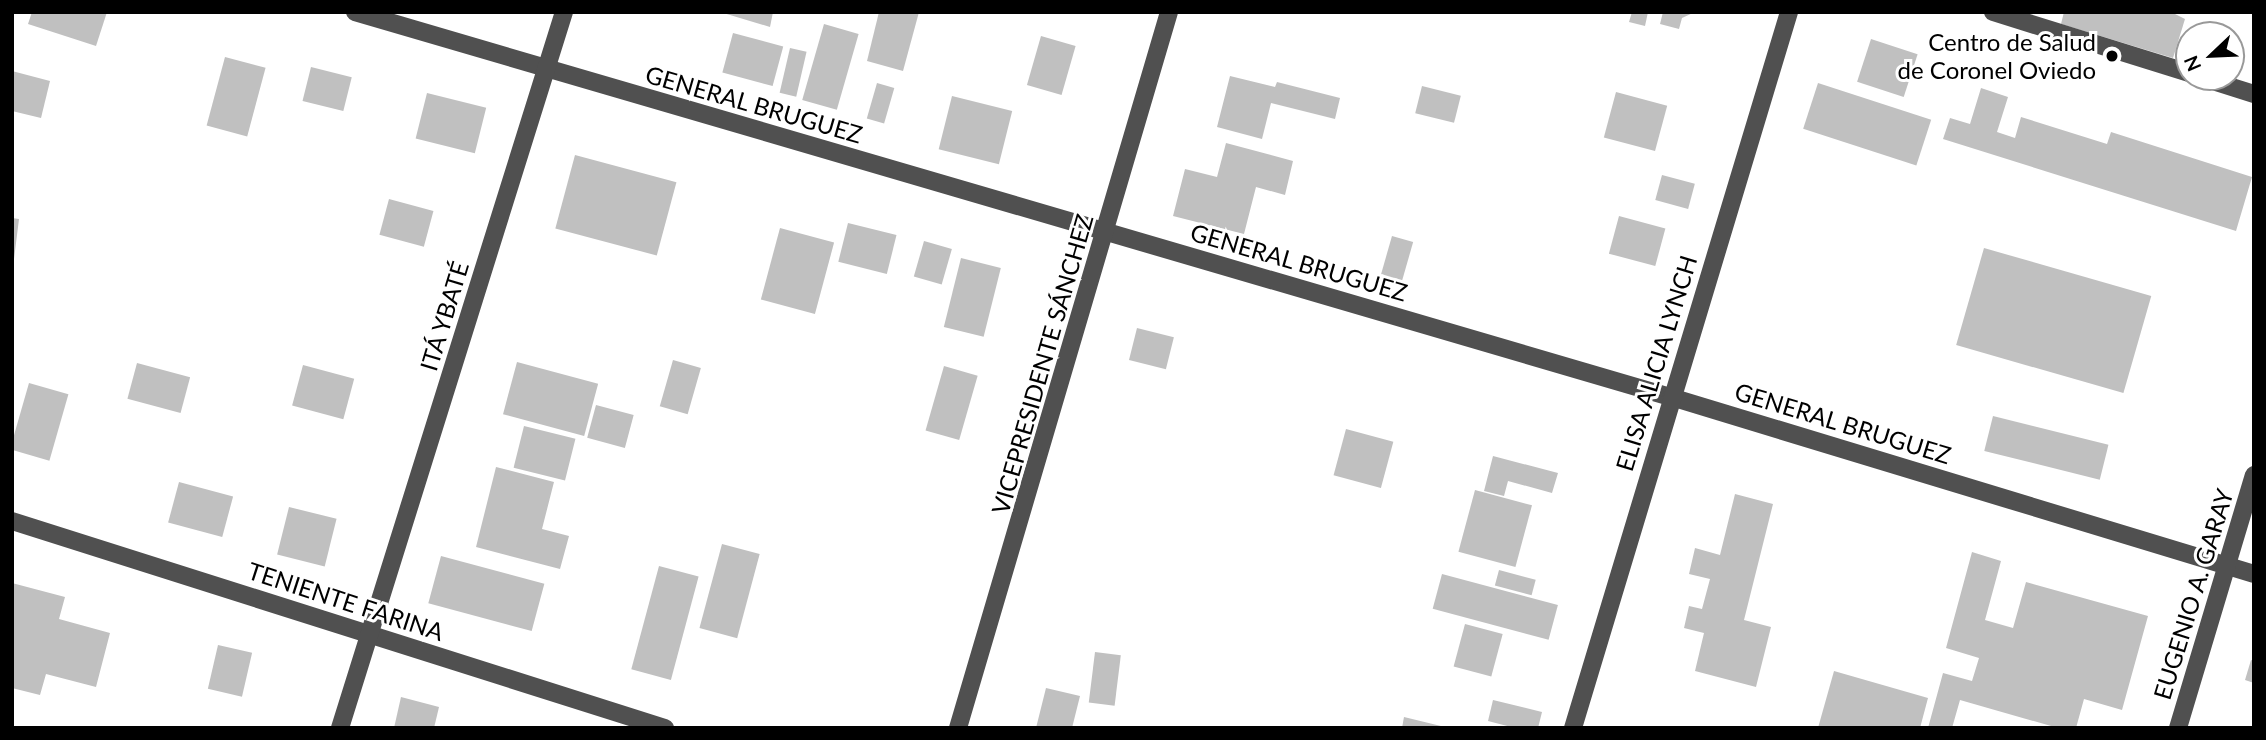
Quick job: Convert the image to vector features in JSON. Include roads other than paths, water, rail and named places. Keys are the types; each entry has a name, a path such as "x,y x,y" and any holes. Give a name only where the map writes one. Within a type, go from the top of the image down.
{"street":[{"name":"GENERAL BRUGUEZ","path":"355,12 1671,397 2254,574"},
{"name":"ITÁ YBATÉ","path":"340,728 564,12"},
{"name":"VICEPRESIDENTE SÁNCHEZ","path":"958,728 1169,12"},
{"name":"ELISA ALICIA LYNCH","path":"1573,728 1789,12"},
{"path":"1993,12 2175,70"},
{"name":"EUGENIO A. GARAY","path":"2178,728 2254,475"},
{"name":"TENIENTE FARINA","path":"12,521 665,728"}],"place":[{"name":"Centro de Salud de Coronel Oviedo","path":"2112,56"}]}
